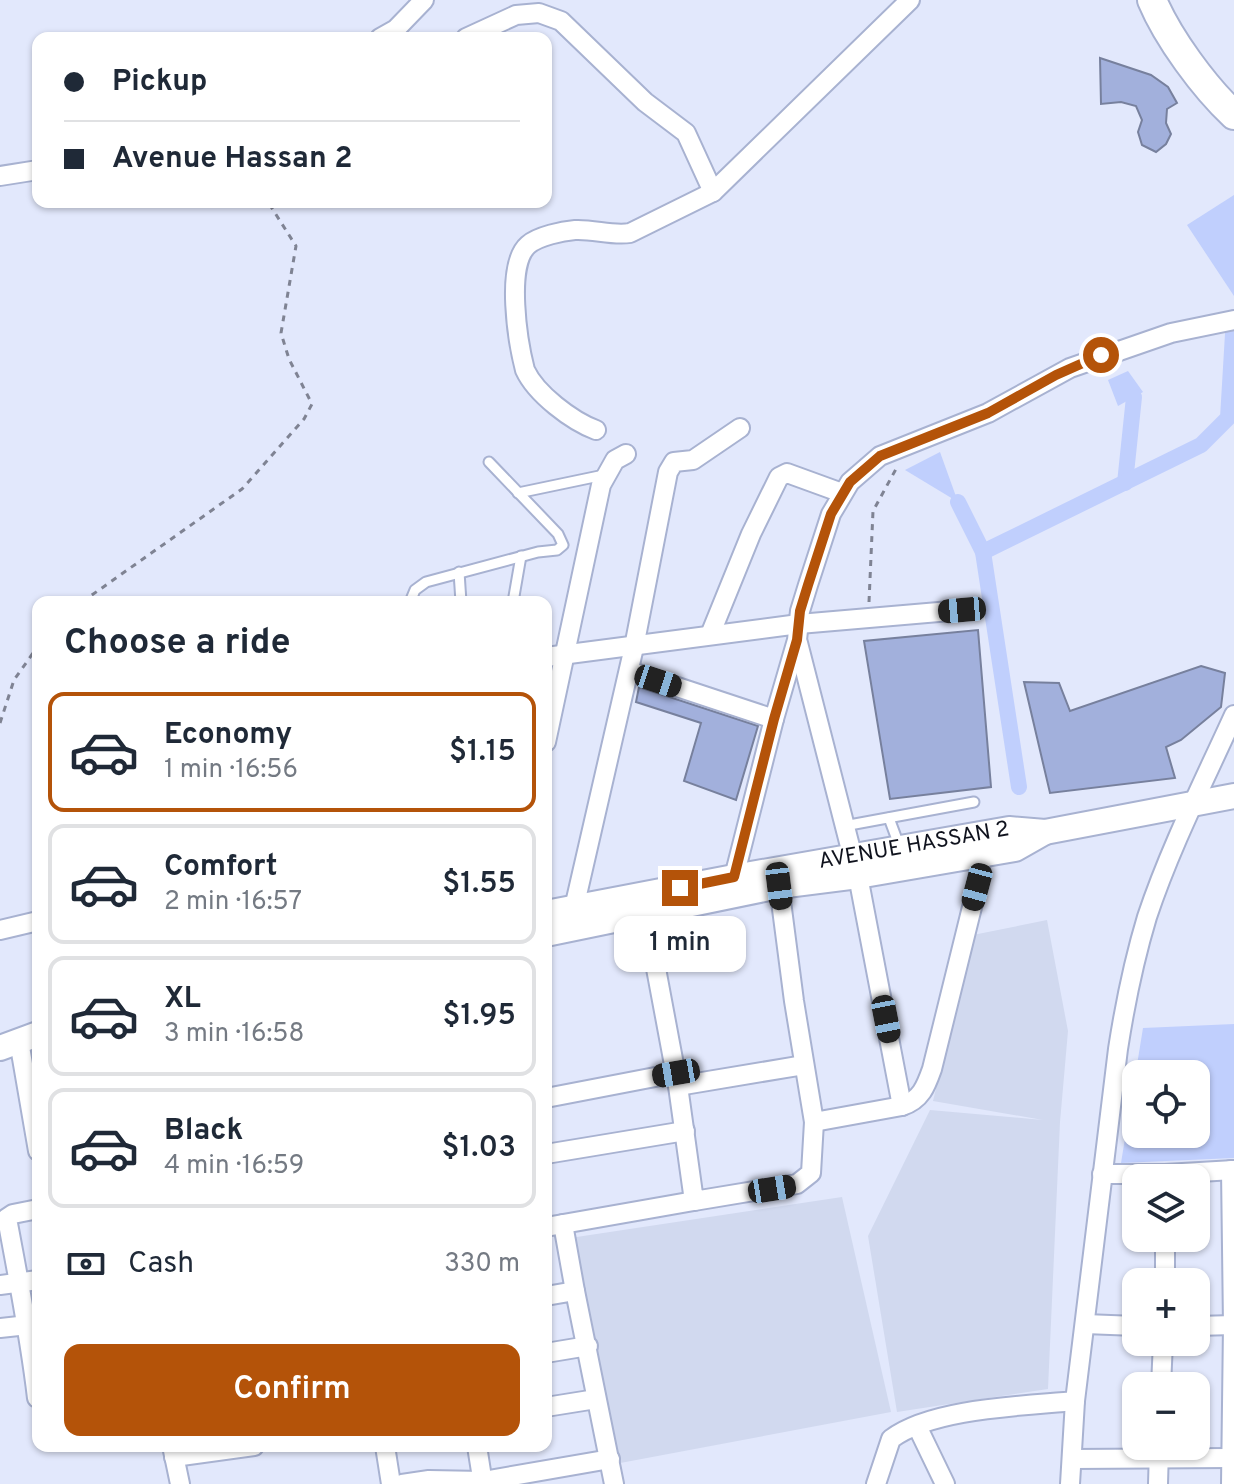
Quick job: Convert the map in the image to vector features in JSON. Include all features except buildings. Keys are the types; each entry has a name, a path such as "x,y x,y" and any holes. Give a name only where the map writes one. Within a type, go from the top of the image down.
{"highway":[{"path":"1152,0 1175,41 1214,94 1234,115"},
{"path":"1167,0 1196,47 1234,95"}],"main road":[{"name":"AVENUE HASSAN 2","path":"552,933 779,886 856,867 900,848 1009,829 1045,832 1234,796"},
{"name":"AVENUE HASSAN 2","path":"552,912 734,877 1015,849 1045,832"}],"street":[{"path":"391,32 424,0"},
{"path":"596,430 575,422 527,375 521,351 514,283 521,255 533,241 576,230 618,235 630,233 713,192 910,0"},
{"path":"479,32 516,15 539,13 561,21 645,102 686,133 713,192"},
{"path":"0,176 32,171"},
{"path":"734,877 820,548 831,514 858,473 880,456 988,413 1070,368 1171,333 1234,320"},
{"path":"574,908 629,671 670,467 676,461 693,460 740,428"},
{"path":"552,685 555,656 604,475 615,460 626,454"},
{"path":"710,635 751,534 779,477 791,474 842,493"},
{"path":"555,656 710,635 798,632 869,618 962,610"},
{"path":"798,632 856,867 902,1106"},
{"path":"629,671 774,719"},
{"path":"1070,1484 1075,1401 1128,992 1148,916 1234,715"},
{"path":"814,1122 902,1106 918,1097 932,1069 977,887 982,854"},
{"path":"614,1484 588,1346 554,1225 797,1184 811,1173 814,1122 779,886"},
{"path":"646,915 677,1080 694,1201"},
{"path":"0,930 32,922"},
{"path":"19,1041 32,1116"},
{"path":"552,1097 804,1065"},
{"path":"552,1153 685,1131"},
{"path":"1210,1172 1232,1170 1234,1325 1231,1484"},
{"path":"1102,1174 1122,1175"},
{"path":"32,1210 7,1216 9,1283 32,1323"},
{"path":"9,1283 32,1281"},
{"path":"552,1295 575,1291"},
{"path":"1085,1324 1122,1325"},
{"path":"0,1328 32,1325"},
{"path":"1210,1326 1234,1325"},
{"path":"552,1352 588,1346"},
{"path":"552,1406 596,1399"},
{"path":"876,1484 891,1439 917,1426 936,1419 985,1410 1075,1401"},
{"path":"917,1426 945,1484"},
{"path":"1210,1451 1232,1450"},
{"path":"173,1452 180,1484"},
{"path":"386,1452 391,1484"},
{"path":"478,1452 483,1483"},
{"path":"1072,1459 1122,1455"},
{"path":"402,1484 429,1480 483,1483 610,1459"},
{"path":"1158,1460 1158,1484"}],"lane":[{"path":"412,596 419,587 459,572 557,550 563,545 558,534 489,462"},
{"path":"518,493 604,475"},
{"path":"514,596 521,556"},
{"path":"459,572 461,596"},
{"path":"844,826 974,802"},
{"path":"889,818 900,848"}],"path":[{"path":"90,596 242,489 304,419 312,404 289,359 281,333 296,246 272,208"},
{"path":"869,618 873,511 896,469"},
{"path":"0,723 14,680 32,654"}],"shaded area":[{"path":"1047,920 1068,1031 1060,1122 1048,1389 897,1412 868,1236 930,1110 1043,1120 933,1101 973,935"},
{"path":"842,1197 891,1412 615,1464 570,1238"}],"water":[{"path":"1234,195 1234,296 1187,225"},
{"path":"1128,371 1143,392 1118,406 1108,380"},
{"path":"940,452 958,502 905,470"},
{"path":"1234,1024 1234,1158 1121,1163 1123,1148 1210,1148 1210,1060 1138,1060 1143,1028"}],"waterway":[{"path":"983,552 1201,445 1228,418 1234,317"},
{"path":"1125,483 1134,397"},
{"path":"958,502 983,552 1019,787"}],"route":[{"path":"680,888 734,877 797,640 800,611 831,514 850,482 880,456 988,413 1056,375 1101,355"}]}
